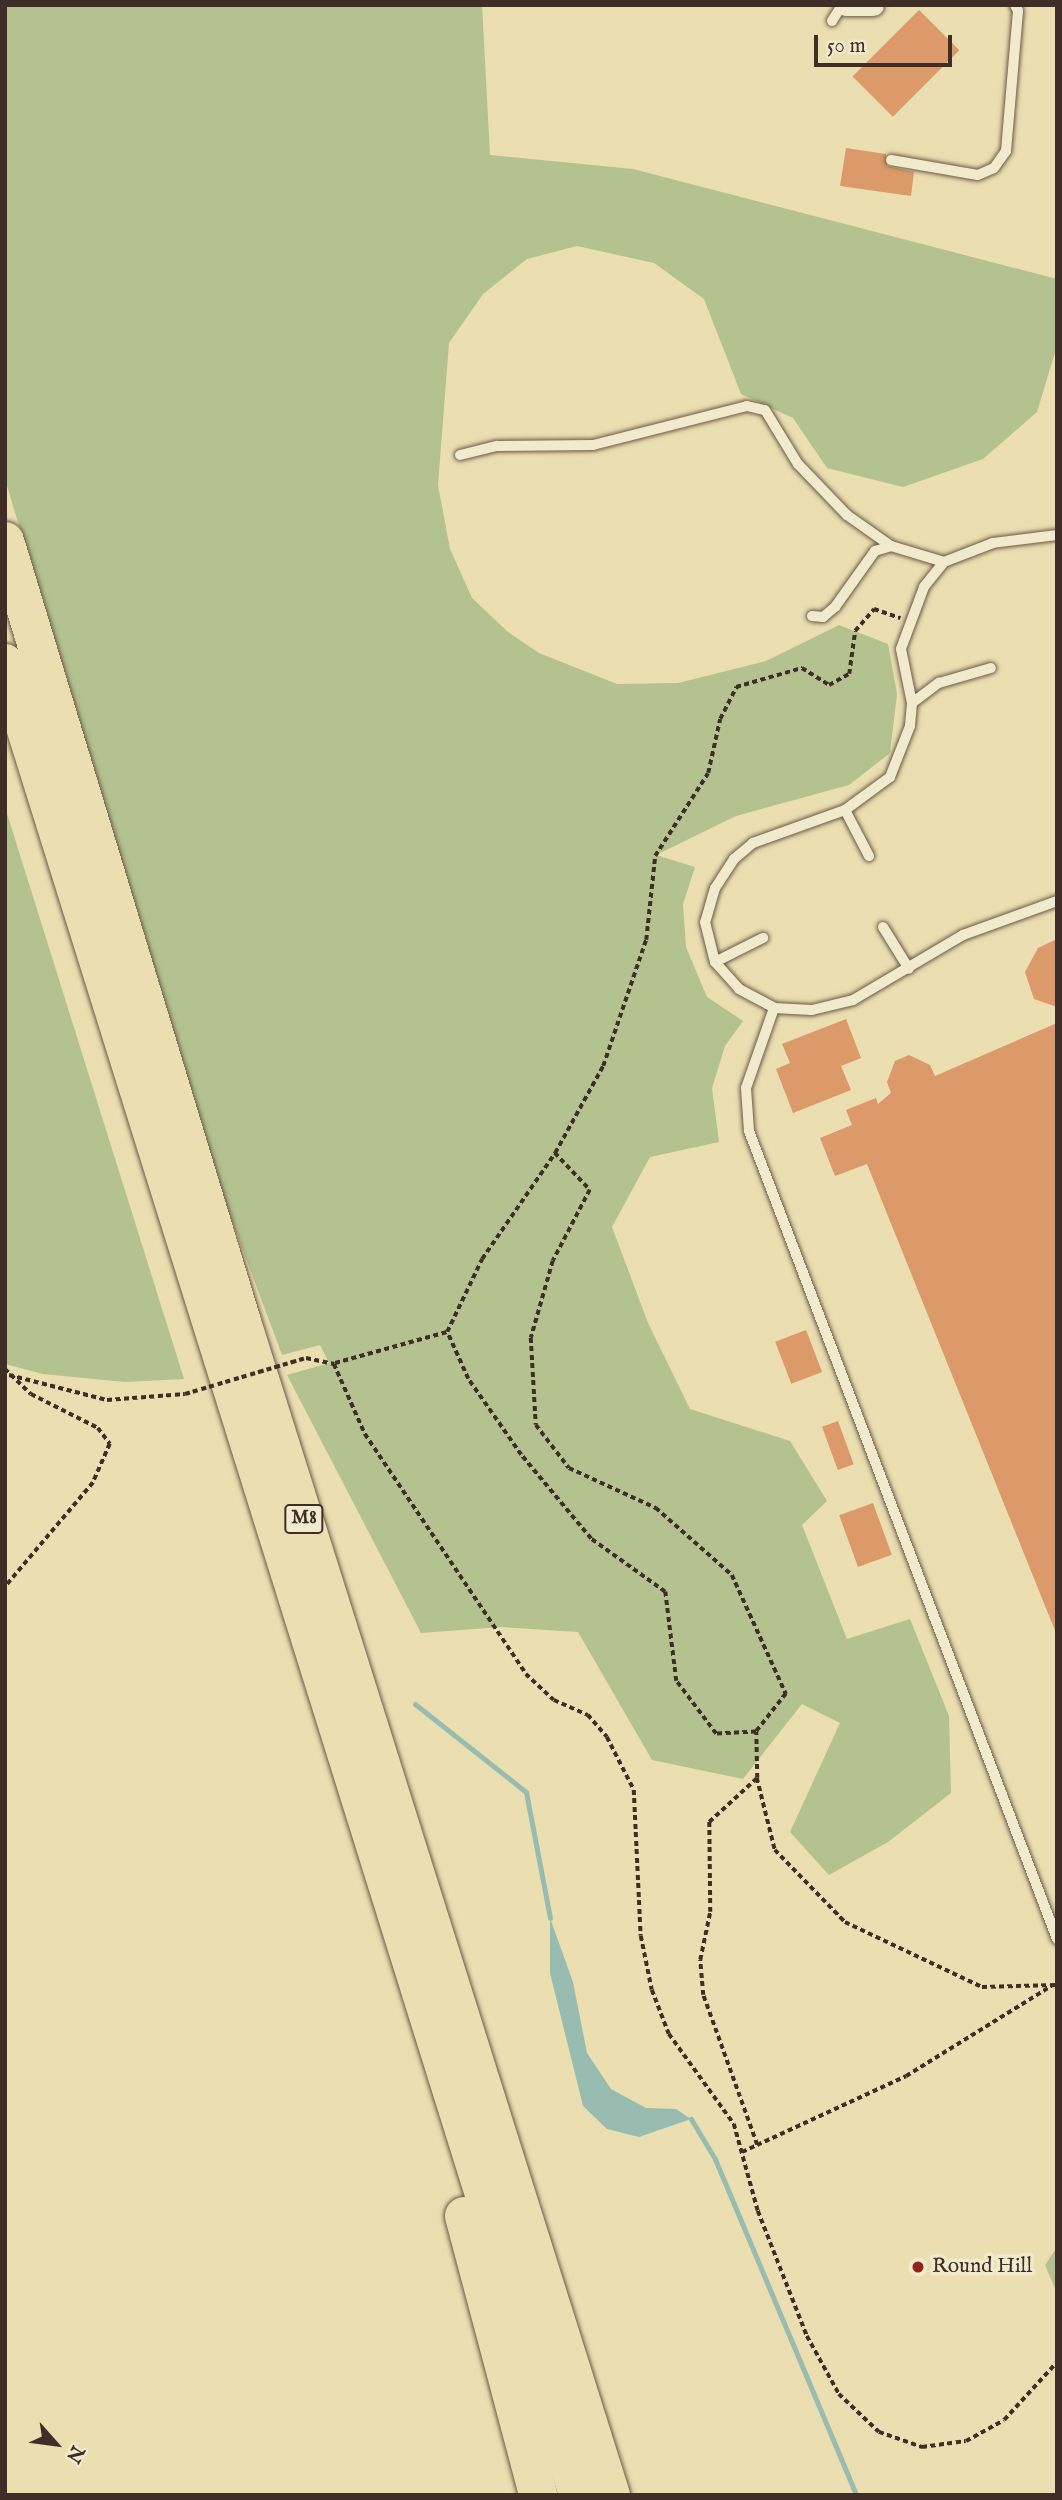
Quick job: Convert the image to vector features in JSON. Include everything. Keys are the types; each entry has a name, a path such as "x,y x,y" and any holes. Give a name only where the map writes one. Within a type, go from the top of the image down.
{"highway":[{"name":"M8","path":"5,541 242,1322 611,2495"},
{"name":"M8","path":"5,663 578,2495"},
{"name":"M8","path":"235,1398 425,2073 538,2495"}],"street":[{"path":"839,10 873,5"}],"lane":[{"path":"891,160 978,175 994,168 1006,150 1018,11 1015,5"},
{"path":"460,455 497,446 593,445 747,406 765,410 798,464 847,515 891,546 943,562"},
{"path":"1057,535 993,543 943,562 924,587 909,621 901,649 912,703 910,726 890,777 845,810 752,843 734,859 715,888 705,922 715,962 739,989 775,1008 812,1010 853,1000 963,935 1057,901"},
{"path":"811,616 823,617 835,607 875,551 891,546"},
{"path":"912,703 939,683 991,668"},
{"path":"845,810 869,856"},
{"path":"883,927 909,969"},
{"path":"715,962 763,938"},
{"path":"775,1008 746,1088 749,1131 1057,1939"}],"path":[{"path":"6,1372 107,1400 185,1394 306,1358 334,1364 447,1332 482,1259 555,1153 603,1066 630,997 646,940 655,856 708,773 720,719 736,687 802,668 829,685 849,674 855,631 874,609 909,621"},
{"path":"555,1153 590,1190 553,1261 531,1339 536,1425 569,1468 656,1508 732,1575 786,1694 756,1732 757,1777 775,1850 845,1922 982,1987 1055,1985"},
{"path":"447,1332 468,1379 521,1455 591,1539 665,1592 676,1681 716,1734 756,1732"},
{"path":"334,1364 365,1434 526,1674 554,1700 588,1715 607,1737 634,1790 641,1936 652,1990 669,2034 734,2124 758,2211 807,2336 839,2394 879,2432 922,2446 966,2441 1004,2420 1057,2362"},
{"path":"5,1587 93,1483 110,1444 98,1428 31,1394 6,1372"},
{"path":"757,1777 709,1822 709,1912 700,1960 703,1995 757,2145"},
{"path":"742,2152 906,2076 1055,1985"}],"green space":[{"path":"5,5 482,5 490,155 633,169 1057,279 1057,346 1037,412 983,459 903,487 827,468 793,418 741,394 704,299 654,263 577,246 527,259 483,294 449,343 438,485 450,549 472,598 508,632 539,653 617,684 678,683 766,661 839,625 888,644 897,694 890,753 849,785 736,816 656,855 695,867 683,904 686,947 707,997 743,1021 725,1046 712,1088 719,1142 650,1157 612,1227 648,1323 690,1409 790,1441 827,1501 802,1525 847,1639 910,1619 949,1716 951,1793 888,1842 829,1875 790,1832 840,1723 802,1704 743,1779 652,1760 578,1632 501,1627 421,1633 287,1375 329,1363 320,1345 282,1355 203,1143 5,479"},
{"path":"5,807 184,1379 125,1382 43,1374 5,1364"},
{"path":"1057,2247 1057,2293 1045,2265"}],"water":[{"path":"550,1918 573,1982 587,2053 611,2089 646,2108 676,2109 691,2119 639,2137 607,2129 583,2106 550,1973"}],"building":[{"path":"919,10 959,50 893,117 853,76"},
{"path":"846,148 886,154 887,166 914,172 911,196 840,186"},
{"path":"1057,939 1057,1007 1034,999 1025,972 1038,948"},
{"path":"846,1019 861,1058 841,1066 851,1090 793,1113 776,1069 790,1063 782,1044"},
{"path":"1057,1023 1056,1633 867,1164 835,1176 820,1138 852,1125 846,1110 876,1098 878,1104 891,1093 887,1082 895,1061 909,1055 930,1065 935,1076"},
{"path":"806,1330 822,1372 791,1384 775,1342"},
{"path":"838,1421 854,1464 838,1470 822,1427"},
{"path":"873,1503 892,1555 858,1567 839,1515"}],"waterway":[{"path":"415,1704 526,1792 550,1918"},
{"path":"691,2119 715,2159 856,2495"}],"place":[{"name":"Round Hill","path":"918,2267"}]}
